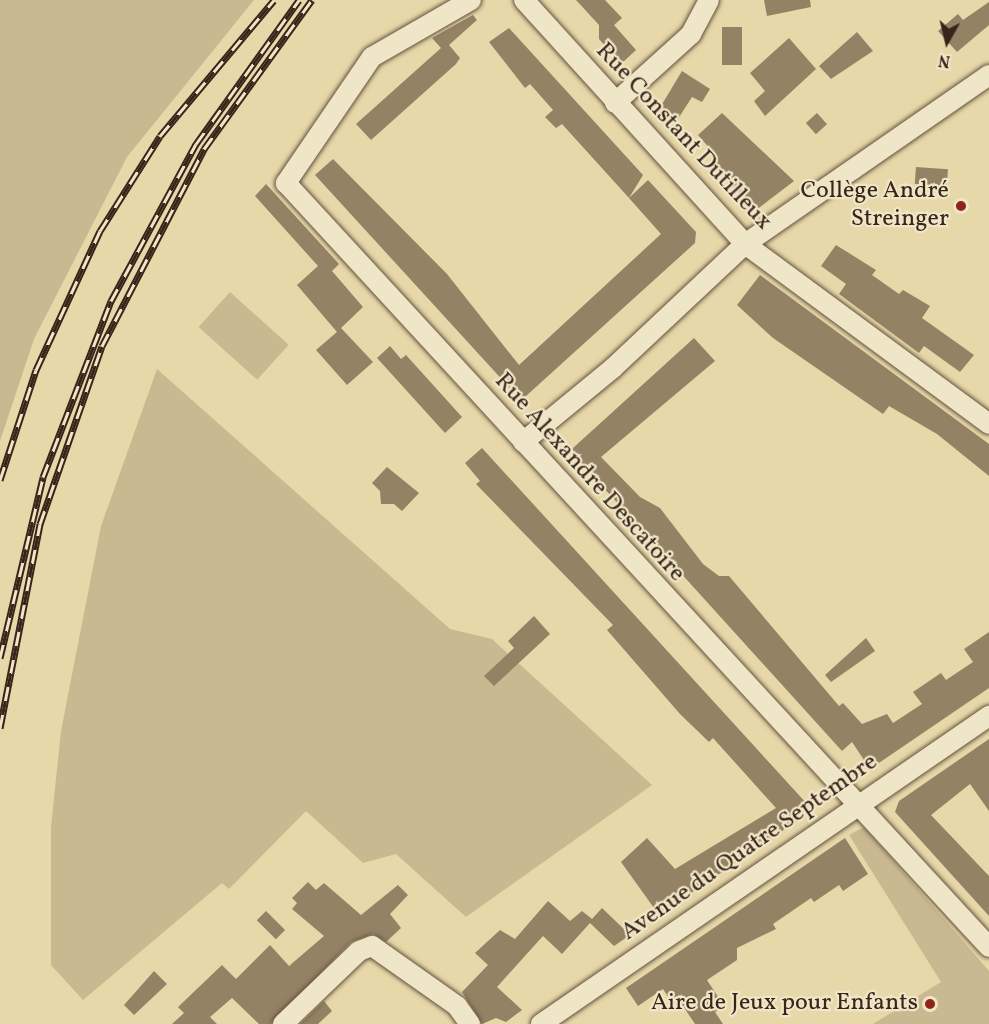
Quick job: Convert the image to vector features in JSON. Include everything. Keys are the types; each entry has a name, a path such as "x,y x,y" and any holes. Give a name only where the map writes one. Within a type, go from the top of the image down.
{"street":[{"name":"Rue Alexandre Descatoire","path":"471,0 372,57 286,183 856,806 989,947"},
{"name":"Rue Constant Dutilleux","path":"524,0 745,244 989,424"},
{"path":"615,103 691,34 710,0"},
{"path":"523,442 613,368 745,244 989,75"},
{"name":"Avenue du Quatre Septembre","path":"541,1024 989,716"},
{"path":"283,1024 359,951 372,946 457,1006 470,1024"}],"shaded area":[{"path":"0,0 254,0 127,157 34,339 0,441"},
{"path":"230,292 289,345 257,380 199,327"},
{"path":"157,369 450,629 492,639 652,785 466,917 396,854 363,863 306,811 229,889 222,883 83,1000 51,965 51,827 61,731 101,526"},
{"path":"864,827 989,971 989,1024 873,1024 941,982 849,835"}],"building":[{"path":"576,0 605,0 622,18 614,25 636,50 621,64 599,39 599,25"},
{"path":"764,0 810,0 811,7 767,16"},
{"path":"989,2 989,25 957,52 938,31 958,14 963,20"},
{"path":"473,15 477,20 449,45 460,58 456,64 371,140 356,124 441,48 432,38"},
{"path":"722,27 742,27 742,65 722,65"},
{"path":"509,28 643,175 629,198 562,124 556,128 545,117 553,110 530,84 525,88 489,42"},
{"path":"857,32 873,51 831,79 819,66"},
{"path":"789,38 816,69 765,116 754,101 765,91 750,73"},
{"path":"682,71 710,89 702,102 692,97 676,122 658,111"},
{"path":"722,113 794,181 755,211 712,164 712,151 698,135"},
{"path":"817,113 827,124 816,134 806,123"},
{"path":"333,159 447,274 519,365 661,234 629,198 648,180 696,232 695,243 526,396 518,397 315,175"},
{"path":"916,167 948,169 947,186 915,184"},
{"path":"266,184 339,264 332,271 363,307 341,328 373,362 347,385 316,350 337,332 297,285 318,266 255,196"},
{"path":"836,245 876,270 872,275 899,294 903,290 930,306 922,318 974,355 960,372 924,346 919,353 839,294 846,284 821,266"},
{"path":"760,275 989,444 989,476 937,434 889,406 883,414 773,338 737,305"},
{"path":"694,338 715,361 601,457 640,497 660,508 703,564 719,576 729,576 839,706 843,703 862,724 887,714 893,723 922,704 913,692 941,673 946,680 973,662 964,649 989,632 989,688 870,769 852,742 842,751 573,454 573,448"},
{"path":"390,346 401,359 406,355 462,417 445,433 377,358"},
{"path":"482,448 808,805 807,814 659,915 621,862 647,838 675,869 776,808 713,738 709,742 680,714 607,630 613,625 476,484 480,481 465,463"},
{"path":"387,467 419,493 402,511 394,504 381,504 380,491 372,483"},
{"path":"534,616 550,634 494,686 484,676 514,648 508,641"},
{"path":"866,638 875,651 831,682 825,675"},
{"path":"989,739 989,811 970,784 931,815 989,876 989,916 895,812 899,801"},
{"path":"845,838 868,874 843,891 839,885 814,902 811,898 773,924 776,929 737,948 737,960 707,980 724,1006 715,1012 723,1024 695,1024 679,1000 673,1004 663,989 638,1006 626,988"},
{"path":"308,882 316,890 324,883 361,915 398,885 408,895 390,914 401,928 386,942 373,934 351,942 271,1024 259,1024 232,998 210,1017 217,1024 172,1024 184,1013 178,1007 222,965 236,979 270,945 289,966 324,936 292,909 297,903 292,898"},
{"path":"548,901 570,921 582,911 592,919 602,908 630,935 614,946 590,923 562,954 543,936 497,987 522,1010 506,1022 496,1018 482,1024 462,992 488,965 475,953 500,930 515,939"},
{"path":"266,911 285,930 276,939 257,920"},
{"path":"154,971 167,984 134,1015 124,1005"},
{"path":"324,1001 332,1011 318,1024 300,1024"}],"railway":[{"path":"0,480 36,370 100,231 160,136 274,0"},
{"path":"0,658 43,477 111,301 196,144 299,0"},
{"path":"0,728 40,524 102,346 204,149 312,0"}],"place":[{"name":"Collège André Streinger","path":"961,206"},
{"name":"Aire de Jeux pour Enfants","path":"930,1004"}]}
